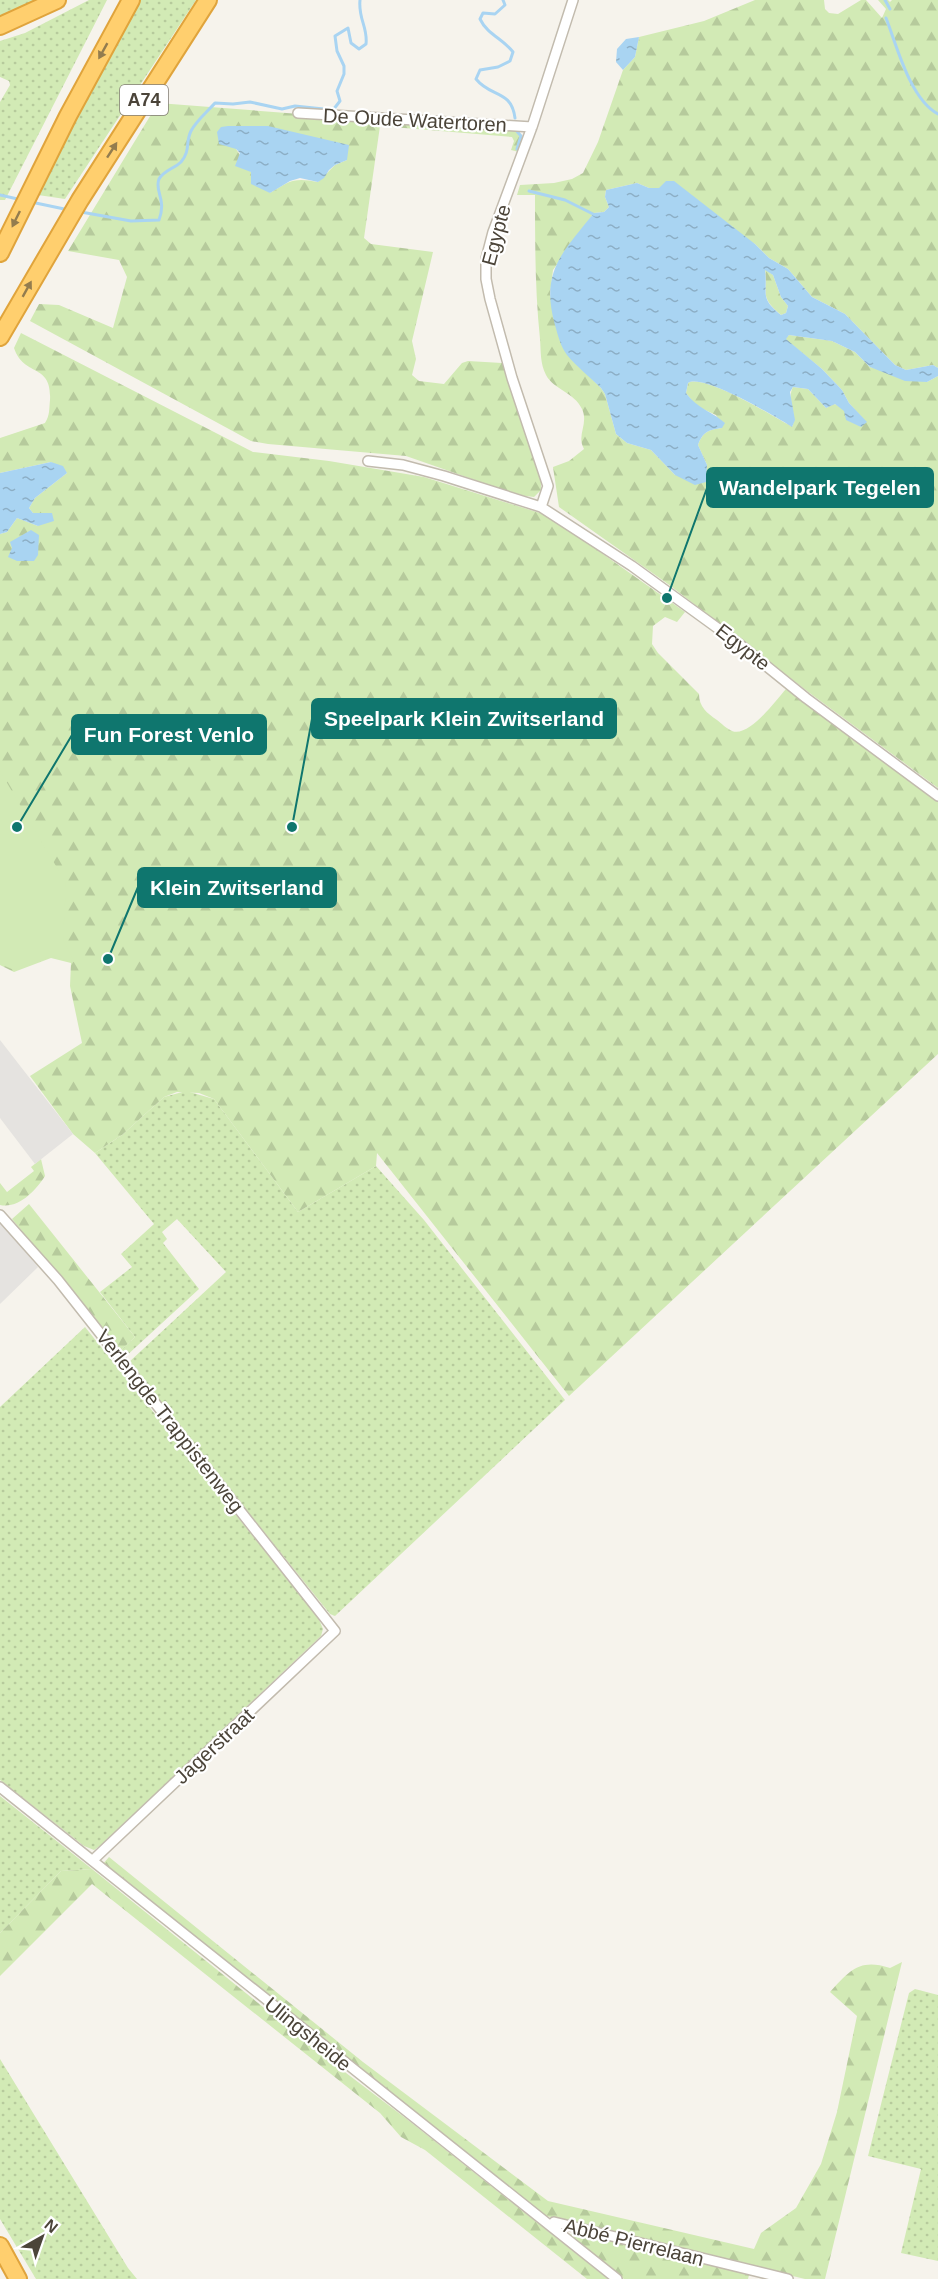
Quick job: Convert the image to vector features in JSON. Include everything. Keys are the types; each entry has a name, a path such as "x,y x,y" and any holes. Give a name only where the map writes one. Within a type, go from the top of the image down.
{"highway":[{"path":"0,26 57,0"},
{"path":"1,251 90,74 131,0"},
{"name":"A74","path":"0,337 80,200 208,0"},
{"path":"0,2246 18,2279"}],"street":[{"name":"Egypte","path":"542,507 547,494 546,478 512,378 486,279 486,259 493,232 532,127 573,0"},
{"name":"De Oude Watertoren","path":"298,113 532,127"},
{"name":"Egypte","path":"368,462 414,468 542,507 632,566 729,636 806,698 938,795"},
{"name":"Verlengde Trappistenweg","path":"0,1215 58,1280 335,1631"},
{"name":"Jagerstraat","path":"93,1860 335,1631"},
{"name":"Ulingsheide","path":"0,1787 617,2279"},
{"name":"Abbé Pierrelaan","path":"551,2226 554,2222 788,2279"}],"green space":[{"path":"0,0 38,0 0,19"},
{"path":"89,0 107,0 5,200 0,200 0,102 10,85 9,81 0,77 0,41 25,33"},
{"path":"139,0 196,0 65,199 38,195 80,107"},
{"path":"755,0 824,0 825,9 829,13 838,14 861,0 866,0 882,18 886,9 878,0 890,2 892,0 938,0 938,368 933,365 906,370 895,365 845,314 812,297 788,269 769,258 755,244 659,189 637,183 606,190 605,197 609,207 604,212 594,213 553,270 550,294 567,354 605,394 616,434 627,443 651,450 675,475 707,465 698,445 707,432 722,428 716,415 696,406 686,393 688,383 708,384 723,390 792,427 794,417 791,392 793,387 808,389 826,408 835,404 866,422 849,403 842,390 822,369 785,339 789,335 832,341 855,352 870,367 927,382 938,376 938,788 668,584 559,507 553,467 569,461 584,449 581,439 584,414 574,399 550,380 543,366 536,285 535,195 517,195 520,185 554,183 572,179 583,173 598,142 623,70 635,57 639,37 704,21"},
{"path":"158,103 519,131 522,140 519,152 511,150 514,141 512,137 380,126 364,238 371,244 433,252 412,341 416,359 412,375 419,381 444,384 462,363 468,361 502,363 541,475 541,490 534,497 518,495 406,456 251,441 30,321 39,304 59,305 113,328 127,277 119,260 68,251","holes":["236,149 347,160 335,165 318,182 292,181 270,193 251,172"]},
{"path":"765,269 773,275 781,297 788,306 786,313 781,315 767,299"},
{"path":"21,333 253,452 329,461 424,477 540,513 559,523 685,612 677,622 665,617 653,626 652,644 699,694 700,703 704,709 726,727 739,732 754,724 786,689 938,802 938,1054 569,1396 377,1153 376,1166 298,1212 214,1099 199,1093 177,1092 164,1097 122,1135 95,1153 73,1134 30,1076 82,1043 70,986 71,963 51,958 14,972 0,965 0,534 7,532 17,518 38,526 52,513 33,513 29,508 35,498 67,473 51,462 0,473 0,438 45,423 49,412 47,380 24,363 14,348"},
{"path":"0,771 66,883 63,940 74,962 51,956 14,970 0,964"},
{"path":"186,1091 214,1099 298,1212 376,1166 424,1220 565,1400 335,1616 330,1614 128,1363 226,1272 177,1219 162,1232 167,1239 163,1243 199,1289 124,1358 119,1352 135,1337 100,1292 132,1267 121,1254 154,1224 95,1153 122,1135 164,1097"},
{"path":"41,1159 45,1176 37,1187 14,1204 0,1205 0,1183 7,1192 34,1171 31,1167"},
{"path":"29,1204 135,1337 119,1352 12,1219"},
{"path":"85,1327 318,1617 323,1629 321,1636 94,1850 84,1846 0,1780 0,1407"},
{"path":"0,1796 92,1869 61,1871 0,1933"},
{"path":"109,1857 363,2062 548,2201 754,2249 761,2233 796,2208 821,2164 837,2112 857,2016 830,1992 850,1972 863,1965 880,1965 890,1968 902,1962 825,2279 805,2279 542,2215 102,1865"},
{"path":"92,1869 325,2057 608,2279 587,2279 425,2150 401,2137 380,2113 92,1884 0,1976 0,1933 61,1871"},
{"path":"915,1989 938,1995 938,2261 901,2253 921,2169 868,2156 909,1993"},
{"path":"0,2059 128,2268 137,2279 36,2279 0,2219"},
{"path":"574,2230 749,2275 748,2279 624,2279 570,2236"}],"shaded area":[{"path":"0,1040 73,1134 35,1164 0,1118"},
{"path":"0,1222 38,1267 0,1304"}],"water":[{"path":"639,37 635,57 623,70 616,62 617,49 626,39"},
{"path":"268,126 349,145 347,160 335,165 318,182 300,178 270,193 251,184 251,172 235,166 240,153 236,149 219,144 217,132 221,127"},
{"path":"666,181 674,181 755,244 769,258 788,269 812,297 845,314 895,365 906,370 933,365 938,368 938,376 927,382 905,381 870,367 855,352 832,341 789,335 786,339 822,369 867,422 861,427 846,420 844,411 835,404 826,408 808,389 793,387 790,392 795,420 792,427 723,390 696,382 688,383 686,393 695,403 725,423 722,428 704,434 698,445 707,465 706,482 695,485 675,475 651,450 627,443 616,434 605,394 601,388 567,355 563,348 555,325 550,291 557,264 572,240 594,213 604,212 609,207 605,197 606,190 637,183 649,188 659,188","holes":["765,270 773,275 781,297 788,306 786,313 781,315 770,304 766,295"]},
{"path":"51,462 63,466 67,473 35,498 29,508 33,513 52,513 54,521 38,526 17,518 7,532 0,534 0,473"},
{"path":"31,530 39,535 38,555 34,561 17,561 8,557 12,548 10,542"},
{"path":"155,871 169,881 150,908 136,898"}],"waterway":[{"path":"81,212 131,221 159,220 162,206 158,188 159,179 181,162 186,154 191,131 215,103 250,102 282,109 295,106 333,110 340,101 337,91 344,74 344,66 337,51 335,36 348,28 351,43 359,49 366,44 360,0"},
{"path":"503,0 505,5 495,14 483,13 480,19 487,29 513,52 510,61 498,67 480,70 476,79 505,98 513,109 515,118"},
{"path":"885,0 890,9"},
{"path":"886,18 912,84 928,107 938,114"},
{"path":"515,129 521,136 517,149"},
{"path":"529,191 565,200 595,215"},
{"path":"0,195 22,200"},
{"path":"31,202 69,210"}],"place":[{"name":"Wandelpark Tegelen","path":"667,598"},
{"name":"Fun Forest Venlo","path":"17,827"},
{"name":"Speelpark Klein Zwitserland","path":"292,827"},
{"name":"Klein Zwitserland","path":"108,959"}]}
